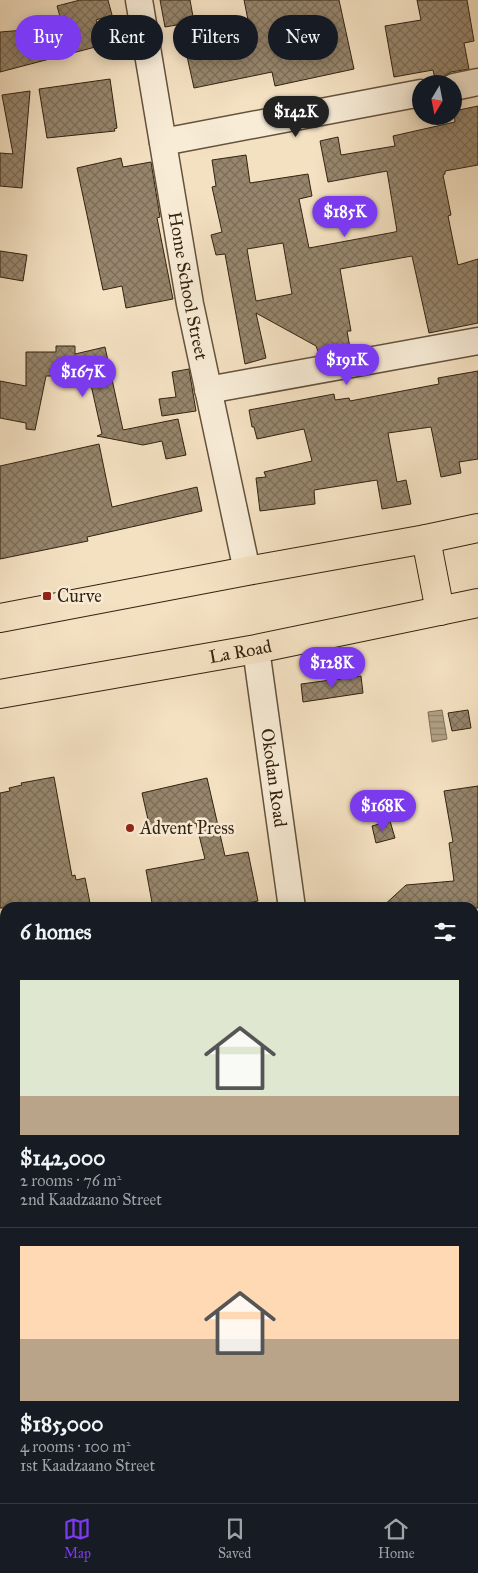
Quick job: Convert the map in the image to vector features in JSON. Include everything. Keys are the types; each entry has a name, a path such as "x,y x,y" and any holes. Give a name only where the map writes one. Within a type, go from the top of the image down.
{"main road":[{"path":"0,618 478,528"},
{"path":"426,539 440,611"},
{"name":"La Road","path":"0,694 256,648 478,604"}],"street":[{"name":"Home School Street","path":"139,0 190,304 247,571"},
{"path":"462,85 478,82"},
{"path":"164,142 412,95"},
{"path":"208,390 478,340"},
{"name":"Okodan Road","path":"256,648 291,902"}],"shaded area":[{"path":"442,710 447,739 432,742 428,712"}],"building":[{"path":"80,0 108,0 112,15 91,15 91,48 81,51 81,15 60,15 57,6"},
{"path":"160,0 190,0 193,15 173,15 173,26 165,27"},
{"path":"244,0 339,0 354,69 275,86 272,72 194,88 188,60 258,60 258,15 247,15"},
{"path":"417,0 467,0 474,41 464,43 469,69 451,72 446,75 434,75 433,70 394,77 385,26 421,20"},
{"path":"15,31 15,60 46,60 0,72 0,32"},
{"path":"110,79 117,128 114,129 115,131 47,138 39,89"},
{"path":"30,91 22,188 0,186 0,153 13,154 2,95"},
{"path":"478,106 478,165 445,171 443,175 451,215 448,216 458,265 478,259 478,323 429,333 412,256 340,269 351,331 347,331 350,348 319,354 316,346 256,313 266,358 245,364 225,254 216,255 211,235 222,232 212,187 216,186 212,160 246,155 250,183 308,174 312,196 299,199 309,248 397,231 387,171 328,182 320,141 338,137 341,155 395,146 393,136 442,125 462,125 462,109","holes":["283,243 292,294 256,301 247,249"]},
{"path":"121,158 123,167 151,162 160,217 157,218 173,299 126,308 122,286 103,290 77,168"},
{"path":"0,251 27,255 23,281 0,277"},
{"path":"56,346 75,346 75,354 105,347 123,430 178,419 186,455 166,459 162,441 143,445 97,436 102,434 89,376 46,376 35,430 26,429 26,423 0,418 0,381 26,386 26,352 56,352"},
{"path":"189,369 196,411 162,416 159,399 176,397 172,372"},
{"path":"478,371 478,459 459,462 461,473 441,477 431,427 388,433 397,482 406,480 411,504 382,509 377,480 314,490 315,504 260,511 256,478 266,477 264,472 312,461 304,429 257,439 254,427 252,427 249,410 334,394 335,400 349,398 350,401 439,384 438,378"},
{"path":"99,444 112,507 197,487 202,511 87,537 88,541 0,559 0,466"},
{"path":"361,676 363,693 303,702 301,684"},
{"path":"468,710 471,728 452,731 448,713"},
{"path":"54,777 72,876 75,875 76,880 85,878 90,902 0,902 0,793 10,791 9,788 22,785 21,783"},
{"path":"207,778 225,856 248,852 258,901 152,902 146,870 205,859 196,823 151,833 142,793"},
{"path":"478,786 478,902 388,902 406,885 454,881 449,843 453,842 444,791"},
{"path":"390,821 395,838 376,843 372,826"}],"place":[{"name":"Curve","path":"47,596"},
{"name":"Advent Press","path":"130,828"}]}
